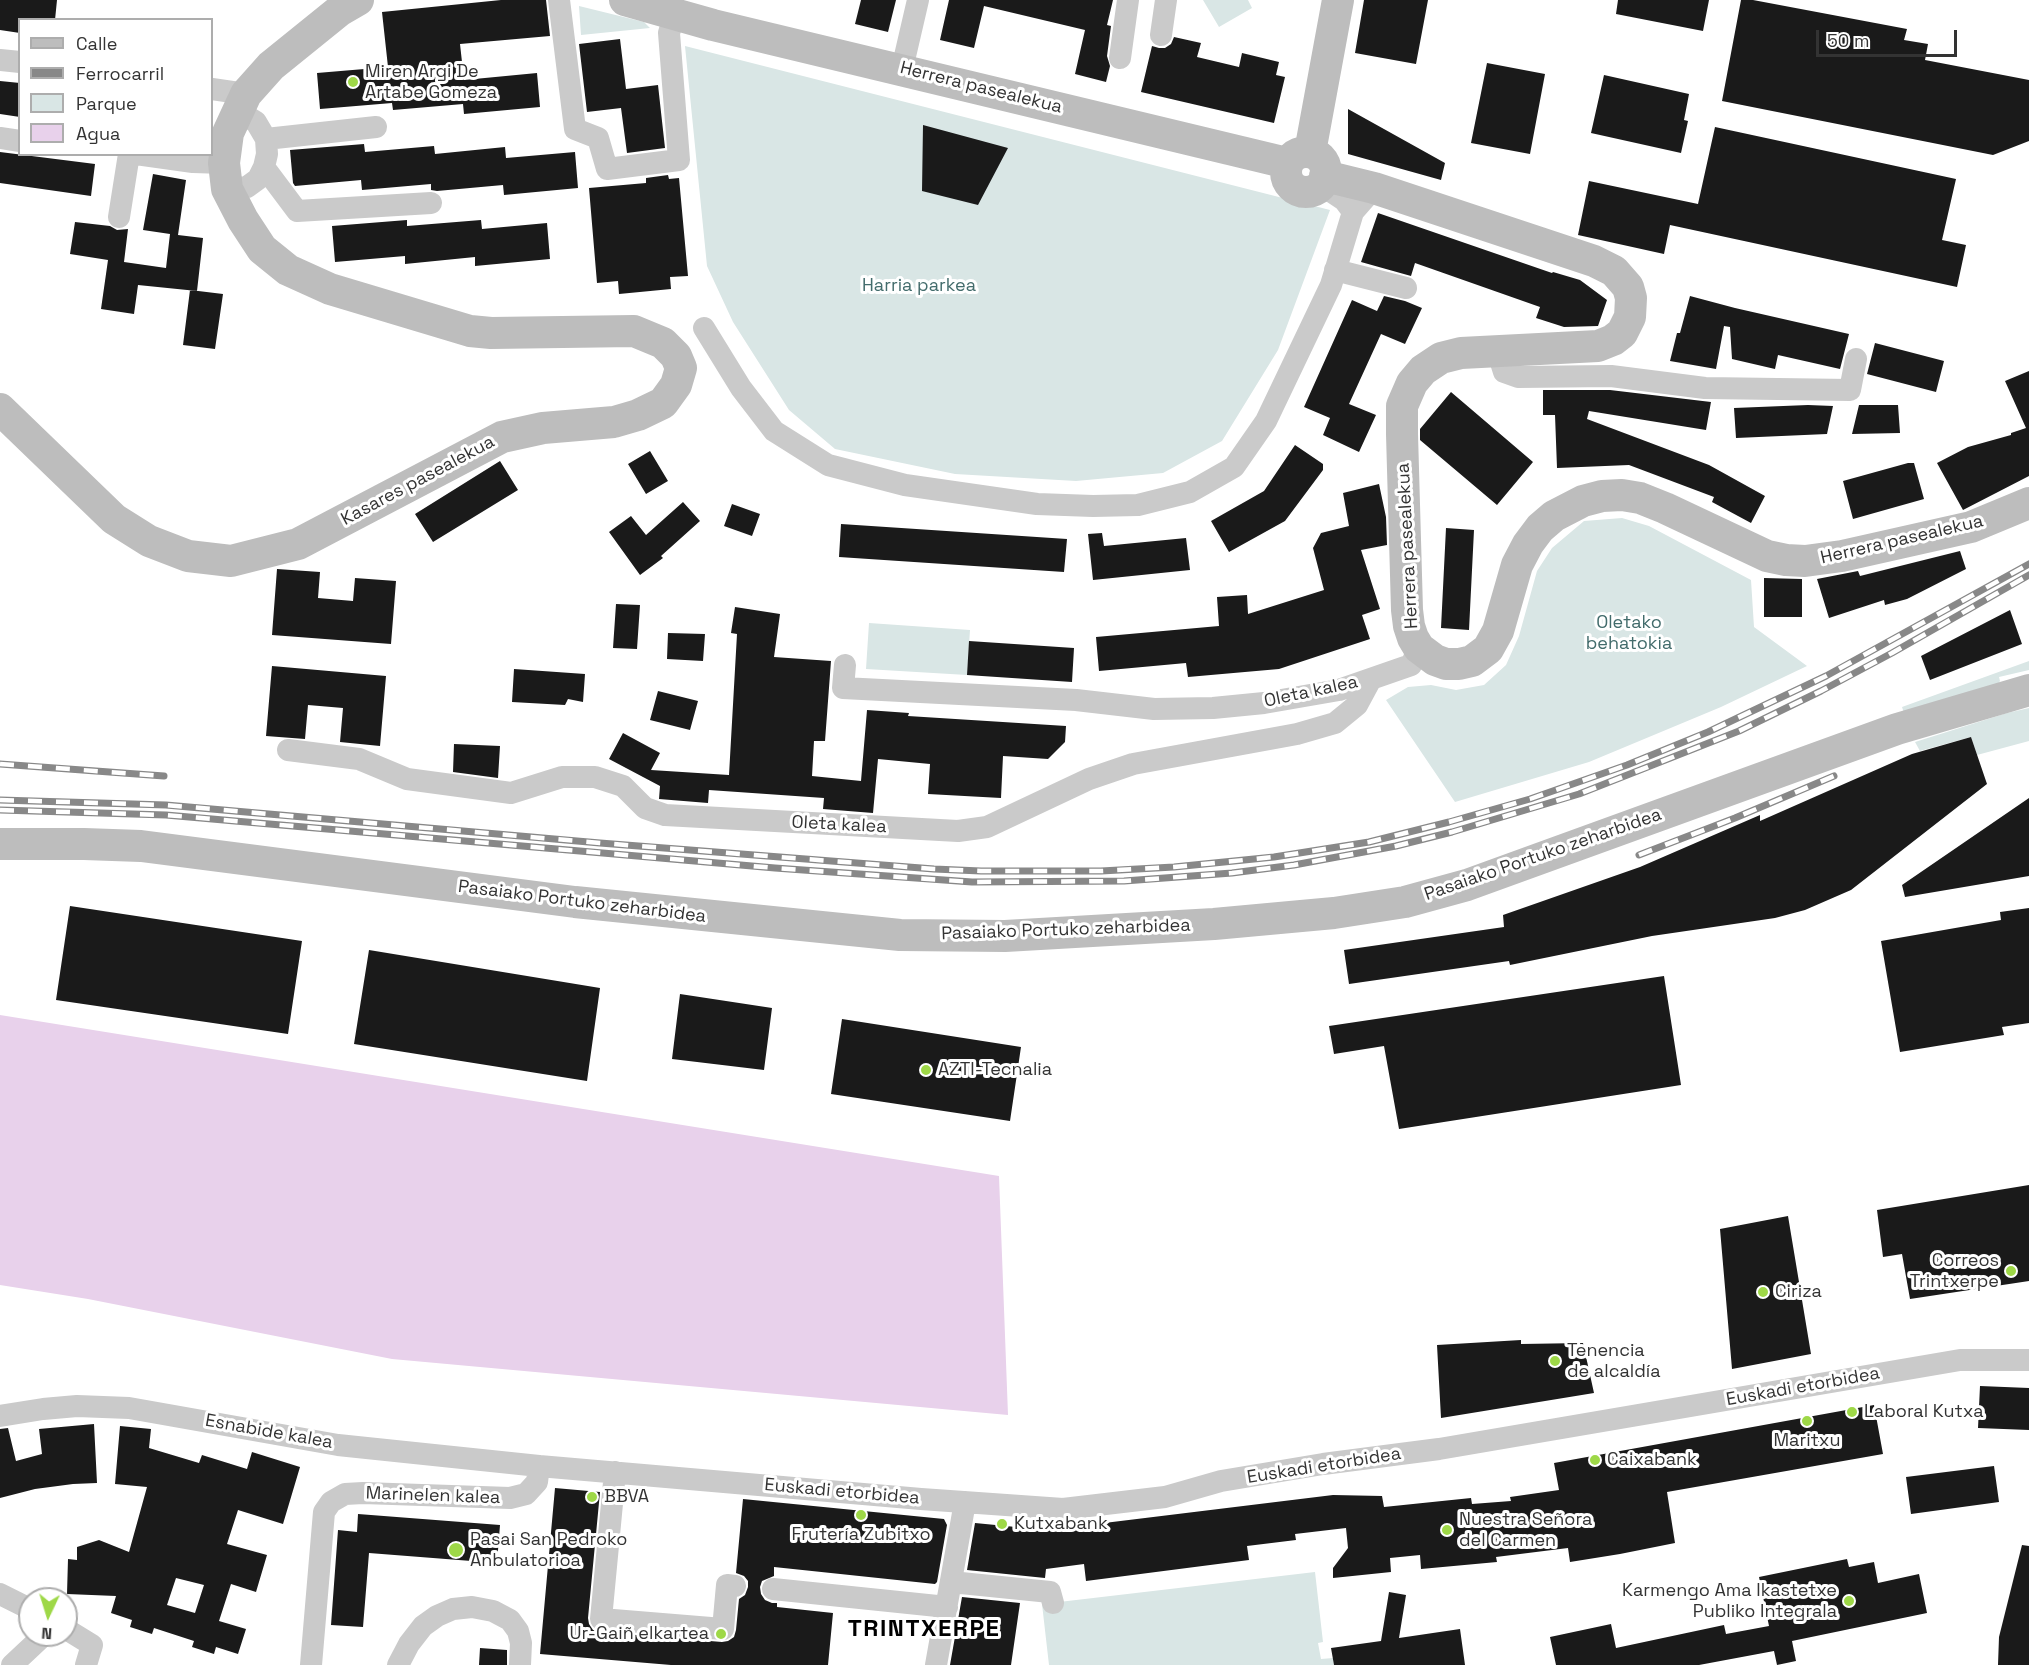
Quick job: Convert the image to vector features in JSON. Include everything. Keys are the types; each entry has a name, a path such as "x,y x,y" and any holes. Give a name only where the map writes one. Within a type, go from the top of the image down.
{"street":[{"path":"226,176 228,133 242,102 271,66 285,53 339,11 358,0"},
{"path":"560,0 575,129 598,138 607,169 679,160 666,6"},
{"name":"Herrera pasealekua","path":"624,0 666,6 713,25 902,69 1310,170 1374,188 1594,261 1614,271 1628,287 1632,298 1630,317 1622,333 1612,340 1598,346 1461,353 1441,358 1423,370 1412,383 1402,406 1407,610 1413,638 1419,648 1435,660 1446,664 1472,661 1488,649 1498,631 1517,565 1528,544 1540,528 1554,516 1583,501 1602,496 1622,495 1640,498 1767,556 1805,561 1842,556 1971,527 2029,503"},
{"path":"902,69 918,0"},
{"path":"1120,58 1128,0"},
{"path":"1161,35 1167,0"},
{"path":"1338,0 1310,170 1332,192 1344,200 1353,212"},
{"path":"0,60 18,62"},
{"path":"150,156 193,162 248,188 258,178 267,154 266,139 242,102 213,89"},
{"path":"266,139 376,127"},
{"path":"0,138 18,141"},
{"path":"119,217 129,156"},
{"path":"264,167 297,211 432,202"},
{"name":"Kasares pasealekua","path":"0,409 114,519 150,541 188,556 231,561 298,544 502,437 543,428 614,422 638,416 663,403 676,385 681,368 676,356 663,343 634,331 470,332 330,289 288,270 262,249 243,220 226,176"},
{"path":"704,328 741,388 774,431 828,465 905,485 1037,504 1138,505 1190,492 1234,467 1266,421 1331,285 1353,212 1374,188"},
{"path":"1335,270 1406,288"},
{"path":"1497,351 1504,372 1518,377 1611,376 1716,388 1850,390 1856,359"},
{"name":"Oleta kalea","path":"845,665 843,688 1076,700 1154,709 1213,708 1264,703 1339,690 1411,665 1419,648"},
{"name":"Oleta kalea","path":"288,750 359,759 407,779 511,793 562,777 595,777 623,786 645,808 664,815 958,831 987,827 1089,779 1133,764 1297,734 1335,723 1357,705 1371,679"},
{"name":"Pasaiako Portuko zeharbidea","path":"0,844 141,846 575,902 900,935 1005,936 1214,924 1370,908 1405,902 1467,885 1889,732 2029,690"},
{"name":"Euskadi etorbidea","path":"539,1466 965,1503 1063,1509 1145,1500 1244,1478 1439,1449 1960,1360 2029,1360"},
{"name":"Esnabide kalea","path":"0,1416 77,1406 129,1408 338,1445 539,1466"},
{"name":"Marinelen kalea","path":"311,1665 324,1512 331,1502 345,1494 363,1493 510,1498 526,1494 537,1482 539,1466"},
{"path":"615,1472 602,1619 723,1636 727,1585 735,1586"},
{"path":"936,1665 965,1503"},
{"path":"951,1582 1050,1592 1053,1603"},
{"path":"773,1589 947,1607"},
{"path":"0,1594 18,1604"},
{"path":"398,1665 409,1644 423,1626 453,1609 472,1607 493,1611 510,1620 518,1631 521,1643 520,1665"},
{"path":"78,1636 92,1645 86,1665"},
{"path":"12,1665 31,1647"}],"green space":[{"path":"1203,0 1248,0 1252,8 1219,27"},
{"path":"579,6 644,22 650,28 581,35"},
{"name":"Harria parkea","path":"685,46 1330,210 1278,350 1222,441 1163,473 1076,481 955,474 835,449 789,410 733,322 707,266"},
{"name":"Oletako behatokia","path":"1622,518 1649,526 1751,580 1754,627 1807,666 1721,707 1589,762 1455,802 1386,700 1408,687 1431,685 1456,690 1484,685 1506,665 1519,636 1537,571 1552,548 1584,521"},
{"path":"869,623 970,630 967,675 866,669"},
{"path":"2029,661 2029,670 1999,677 2000,681 1995,689 1905,716 1902,707"},
{"path":"2029,708 2029,741 1977,755 1971,737 1920,751 1915,742 2007,713"},
{"path":"1315,1572 1323,1642 1318,1643 1321,1659 1333,1658 1334,1665 1049,1665 1042,1604"}],"water":[{"path":"0,1015 999,1176 1008,1415 392,1359 88,1299 0,1285"}],"building":[{"path":"0,0 57,0 55,18 18,18 18,33 0,30"},
{"path":"501,0 546,0 550,36 460,44 464,80 537,73 540,107 464,114 463,104 393,110 392,103 320,109 317,73 388,67 382,12"},
{"path":"861,0 896,0 888,32 855,24"},
{"path":"949,0 1113,0 1107,25 1111,26 1107,56 1110,66 1106,82 1075,74 1085,30 984,6 974,48 940,40"},
{"path":"1364,0 1428,0 1416,64 1355,53"},
{"path":"1618,0 1709,0 1703,31 1616,14"},
{"path":"1741,0 1753,0 1907,29 1904,40 1928,44 1925,60 2029,80 2029,141 1993,155 1722,101"},
{"path":"1174,37 1201,43 1197,57 1239,67 1242,53 1279,62 1276,75 1285,77 1274,123 1141,92 1152,46 1165,48 1171,44"},
{"path":"620,39 626,89 658,85 665,148 627,153 621,108 587,112 579,44"},
{"path":"1487,63 1545,74 1530,154 1471,143"},
{"path":"1604,75 1689,94 1684,120 1688,121 1681,153 1591,133"},
{"path":"0,81 18,83 18,117 0,114"},
{"path":"1348,109 1445,163 1441,180 1348,154"},
{"path":"923,125 1008,148 978,205 922,191"},
{"path":"1715,127 1956,179 1942,240 1966,245 1957,287 1670,225 1664,254 1578,235 1589,181 1698,204"},
{"path":"364,144 365,152 434,146 435,154 505,147 506,158 575,152 578,188 504,195 503,185 437,191 431,190 431,184 362,190 361,180 295,186 293,183 290,150"},
{"path":"0,152 95,164 91,196 0,183"},
{"path":"153,174 186,180 178,235 203,238 197,291 138,285 134,314 101,309 108,260 70,254 75,222 110,226 117,230 128,229 124,262 166,268 170,234 143,230"},
{"path":"668,175 669,179 679,178 688,276 670,277 671,289 619,294 618,281 597,283 589,188 646,183 646,178"},
{"path":"1378,213 1552,273 1580,280 1607,300 1598,326 1564,327 1536,318 1540,307 1415,263 1411,276 1361,262"},
{"path":"407,220 407,226 481,220 482,229 547,223 550,259 475,266 475,257 405,264 405,256 335,262 332,226"},
{"path":"190,290 223,294 215,349 183,345"},
{"path":"1384,296 1422,308 1405,344 1381,334 1349,404 1376,415 1359,452 1323,435 1330,418 1304,407 1352,300 1377,311"},
{"path":"1690,296 1849,334 1840,369 1778,355 1775,369 1732,359 1730,327 1724,326 1716,369 1670,361"},
{"path":"1875,343 1944,361 1936,392 1867,374"},
{"path":"2029,371 2029,476 1963,510 1937,463 1968,447 2011,435 2011,433 2026,428 2005,381"},
{"path":"1543,390 1610,390 1711,402 1706,430 1589,411 1587,419 1709,465 1765,496 1751,523 1712,502 1714,497 1629,465 1557,468 1555,415 1543,415"},
{"path":"1451,392 1533,462 1497,505 1420,440 1420,429"},
{"path":"1859,405 1898,405 1900,433 1852,434"},
{"path":"1833,406 1827,434 1736,438 1734,408"},
{"path":"1295,445 1323,464 1323,470 1285,521 1229,552 1211,521 1264,491"},
{"path":"650,451 668,481 646,494 628,464"},
{"path":"500,461 518,490 433,542 415,514"},
{"path":"1914,463 1924,499 1853,519 1843,481"},
{"path":"1379,484 1386,517 1387,545 1361,550 1380,609 1362,615 1370,639 1279,669 1188,677 1186,663 1099,671 1096,637 1219,626 1217,597 1247,595 1248,614 1324,590 1313,548 1321,533 1349,526 1343,493"},
{"path":"683,502 700,521 661,556 663,558 640,575 609,532 631,516 646,535"},
{"path":"732,504 760,514 752,536 724,526"},
{"path":"841,524 1067,539 1064,572 839,557"},
{"path":"1446,528 1474,530 1469,630 1441,628"},
{"path":"1102,533 1104,546 1186,538 1190,570 1093,580 1088,534"},
{"path":"1960,551 1966,569 1907,599 1885,605 1884,600 1829,618 1817,579 1858,571 1860,576"},
{"path":"277,569 320,572 318,598 353,601 355,578 396,581 391,644 272,635"},
{"path":"1764,578 1802,579 1802,617 1764,617"},
{"path":"616,604 640,605 637,649 613,648"},
{"path":"735,607 780,614 774,657 831,661 825,741 814,741 812,776 861,781 867,710 909,713 908,716 1066,726 1065,742 1048,759 1003,756 1001,798 928,794 930,764 878,759 873,813 823,809 824,798 709,790 708,803 659,799 660,786 609,759 623,733 660,753 651,770 729,775 737,634 731,633"},
{"path":"2010,610 2022,644 1930,680 1921,656"},
{"path":"668,633 705,634 703,661 667,659"},
{"path":"969,641 1074,648 1072,682 967,675"},
{"path":"272,666 386,676 380,746 340,742 343,708 308,705 305,739 266,736"},
{"path":"514,669 585,674 583,702 568,699 565,705 512,702"},
{"path":"658,691 698,701 690,730 650,720"},
{"path":"1971,737 1987,784 1851,890 1805,910 1775,918 1652,936 1510,965 1509,961 1349,984 1344,950 1504,927 1503,915 1640,867 1760,815 1760,821 1912,754"},
{"path":"454,744 500,746 498,778 453,772"},
{"path":"2029,798 2029,876 1905,897 1902,885"},
{"path":"70,906 302,941 288,1034 56,1000"},
{"path":"2029,908 2029,1023 2002,1027 2004,1035 1900,1052 1881,941 2001,920 2000,912"},
{"path":"369,950 600,988 587,1081 354,1044"},
{"path":"1664,976 1681,1085 1399,1129 1384,1046 1334,1054 1329,1026"},
{"path":"680,994 772,1008 764,1070 672,1059"},
{"name":"AZTI-Tecnalia","path":"842,1019 1021,1047 1010,1121 831,1094"},
{"path":"2029,1185 2029,1281 1910,1299 1902,1254 1883,1257 1877,1210"},
{"name":"Ciriza","path":"1788,1216 1811,1354 1732,1369 1720,1229"},
{"path":"1521,1340 1521,1344 1583,1343 1594,1393 1441,1418 1437,1345"},
{"path":"1980,1386 2029,1388 2029,1430 1978,1428"},
{"path":"1874,1405 1883,1454 1667,1492 1675,1543 1620,1554 1570,1562 1568,1548 1496,1557 1497,1562 1421,1569 1420,1555 1390,1558 1391,1572 1333,1578 1333,1568 1348,1548 1346,1528 1295,1534 1296,1540 1247,1546 1249,1560 1086,1581 1084,1564 1046,1569 1045,1578 967,1570 975,1523 1047,1530 1333,1495 1382,1496 1384,1507 1471,1498 1472,1504 1511,1501 1510,1497 1559,1490 1554,1463"},
{"path":"94,1424 97,1483 35,1489 0,1498 0,1429 8,1428 16,1461 42,1454 39,1429"},
{"path":"120,1426 151,1429 149,1448 199,1463 202,1455 247,1469 252,1452 300,1467 283,1524 238,1510 227,1544 267,1555 256,1592 231,1584 219,1621 246,1629 238,1654 216,1647 214,1654 192,1647 194,1641 154,1628 152,1634 130,1627 132,1620 111,1613 116,1596 78,1594 78,1587 67,1587 68,1559 77,1560 77,1547 99,1540 129,1552 147,1487 115,1484","holes":["176,1578 204,1585 195,1613 167,1605"]},
{"path":"1994,1466 1999,1502 1911,1514 1906,1477"},
{"path":"555,1488 600,1492 588,1618 593,1630 600,1632 722,1642 734,1637 739,1599 745,1595 748,1587 748,1581 744,1576 736,1573 743,1499 944,1519 947,1525 935,1584 774,1567 774,1576 762,1581 761,1594 765,1600 777,1603 777,1607 833,1613 828,1665 671,1665 540,1654"},
{"path":"358,1514 500,1525 497,1563 369,1553 363,1627 331,1625 338,1530 357,1532"},
{"path":"2022,1545 2029,1546 2029,1665 1998,1665 1999,1637"},
{"path":"1847,1559 1849,1567 1874,1562 1878,1583 1919,1574 1927,1613 1792,1641 1796,1661 1777,1665 1774,1651 1699,1665 1556,1665 1550,1637 1611,1624 1616,1648 1724,1625 1726,1634 1769,1626 1759,1577"},
{"path":"1389,1592 1406,1595 1399,1638 1460,1629 1465,1665 1334,1665 1331,1648 1381,1641"},
{"path":"962,1597 1020,1603 1011,1665 950,1665"},
{"path":"480,1648 507,1650 507,1665 479,1665"}],"railway":[{"path":"0,800 166,805 600,843 934,869 1101,871 1174,867 1274,857 1369,842 1449,822 1530,799 1627,765 1708,732 1826,676 2029,564"},
{"path":"0,810 166,815 775,868 972,882 1124,881 1232,873 1294,865 1396,846 1452,832 1579,794 1739,731 1892,653 2029,575"},
{"path":"0,764 164,776"},
{"path":"1639,855 1834,776"}],"place":[{"name":"Miren Argi De Artabe Gomeza","path":"353,82"},
{"name":"AZTI-Tecnalia","path":"926,1070"},
{"name":"Correos Trintxerpe","path":"2011,1271"},
{"name":"Ciriza","path":"1763,1292"},
{"name":"Tenencia de alcaldía","path":"1555,1361"},
{"name":"Laboral Kutxa","path":"1852,1412"},
{"name":"Maritxu","path":"1807,1421"},
{"name":"Caixabank","path":"1595,1460"},
{"name":"BBVA","path":"592,1497"},
{"name":"Frutería Zubitxo","path":"861,1515"},
{"name":"Kutxabank","path":"1002,1524"},
{"name":"Nuestra Señora del Carmen","path":"1447,1530"},
{"name":"Pasai San Pedroko Anbulatorioa","path":"456,1550"},
{"name":"Karmengo Ama Ikastetxe Publiko Integrala","path":"1849,1601"},
{"name":"Ur-Gaiñ elkartea","path":"721,1634"}],"district":[{"name":"TRINTXERPE","path":"924,1629"}]}
